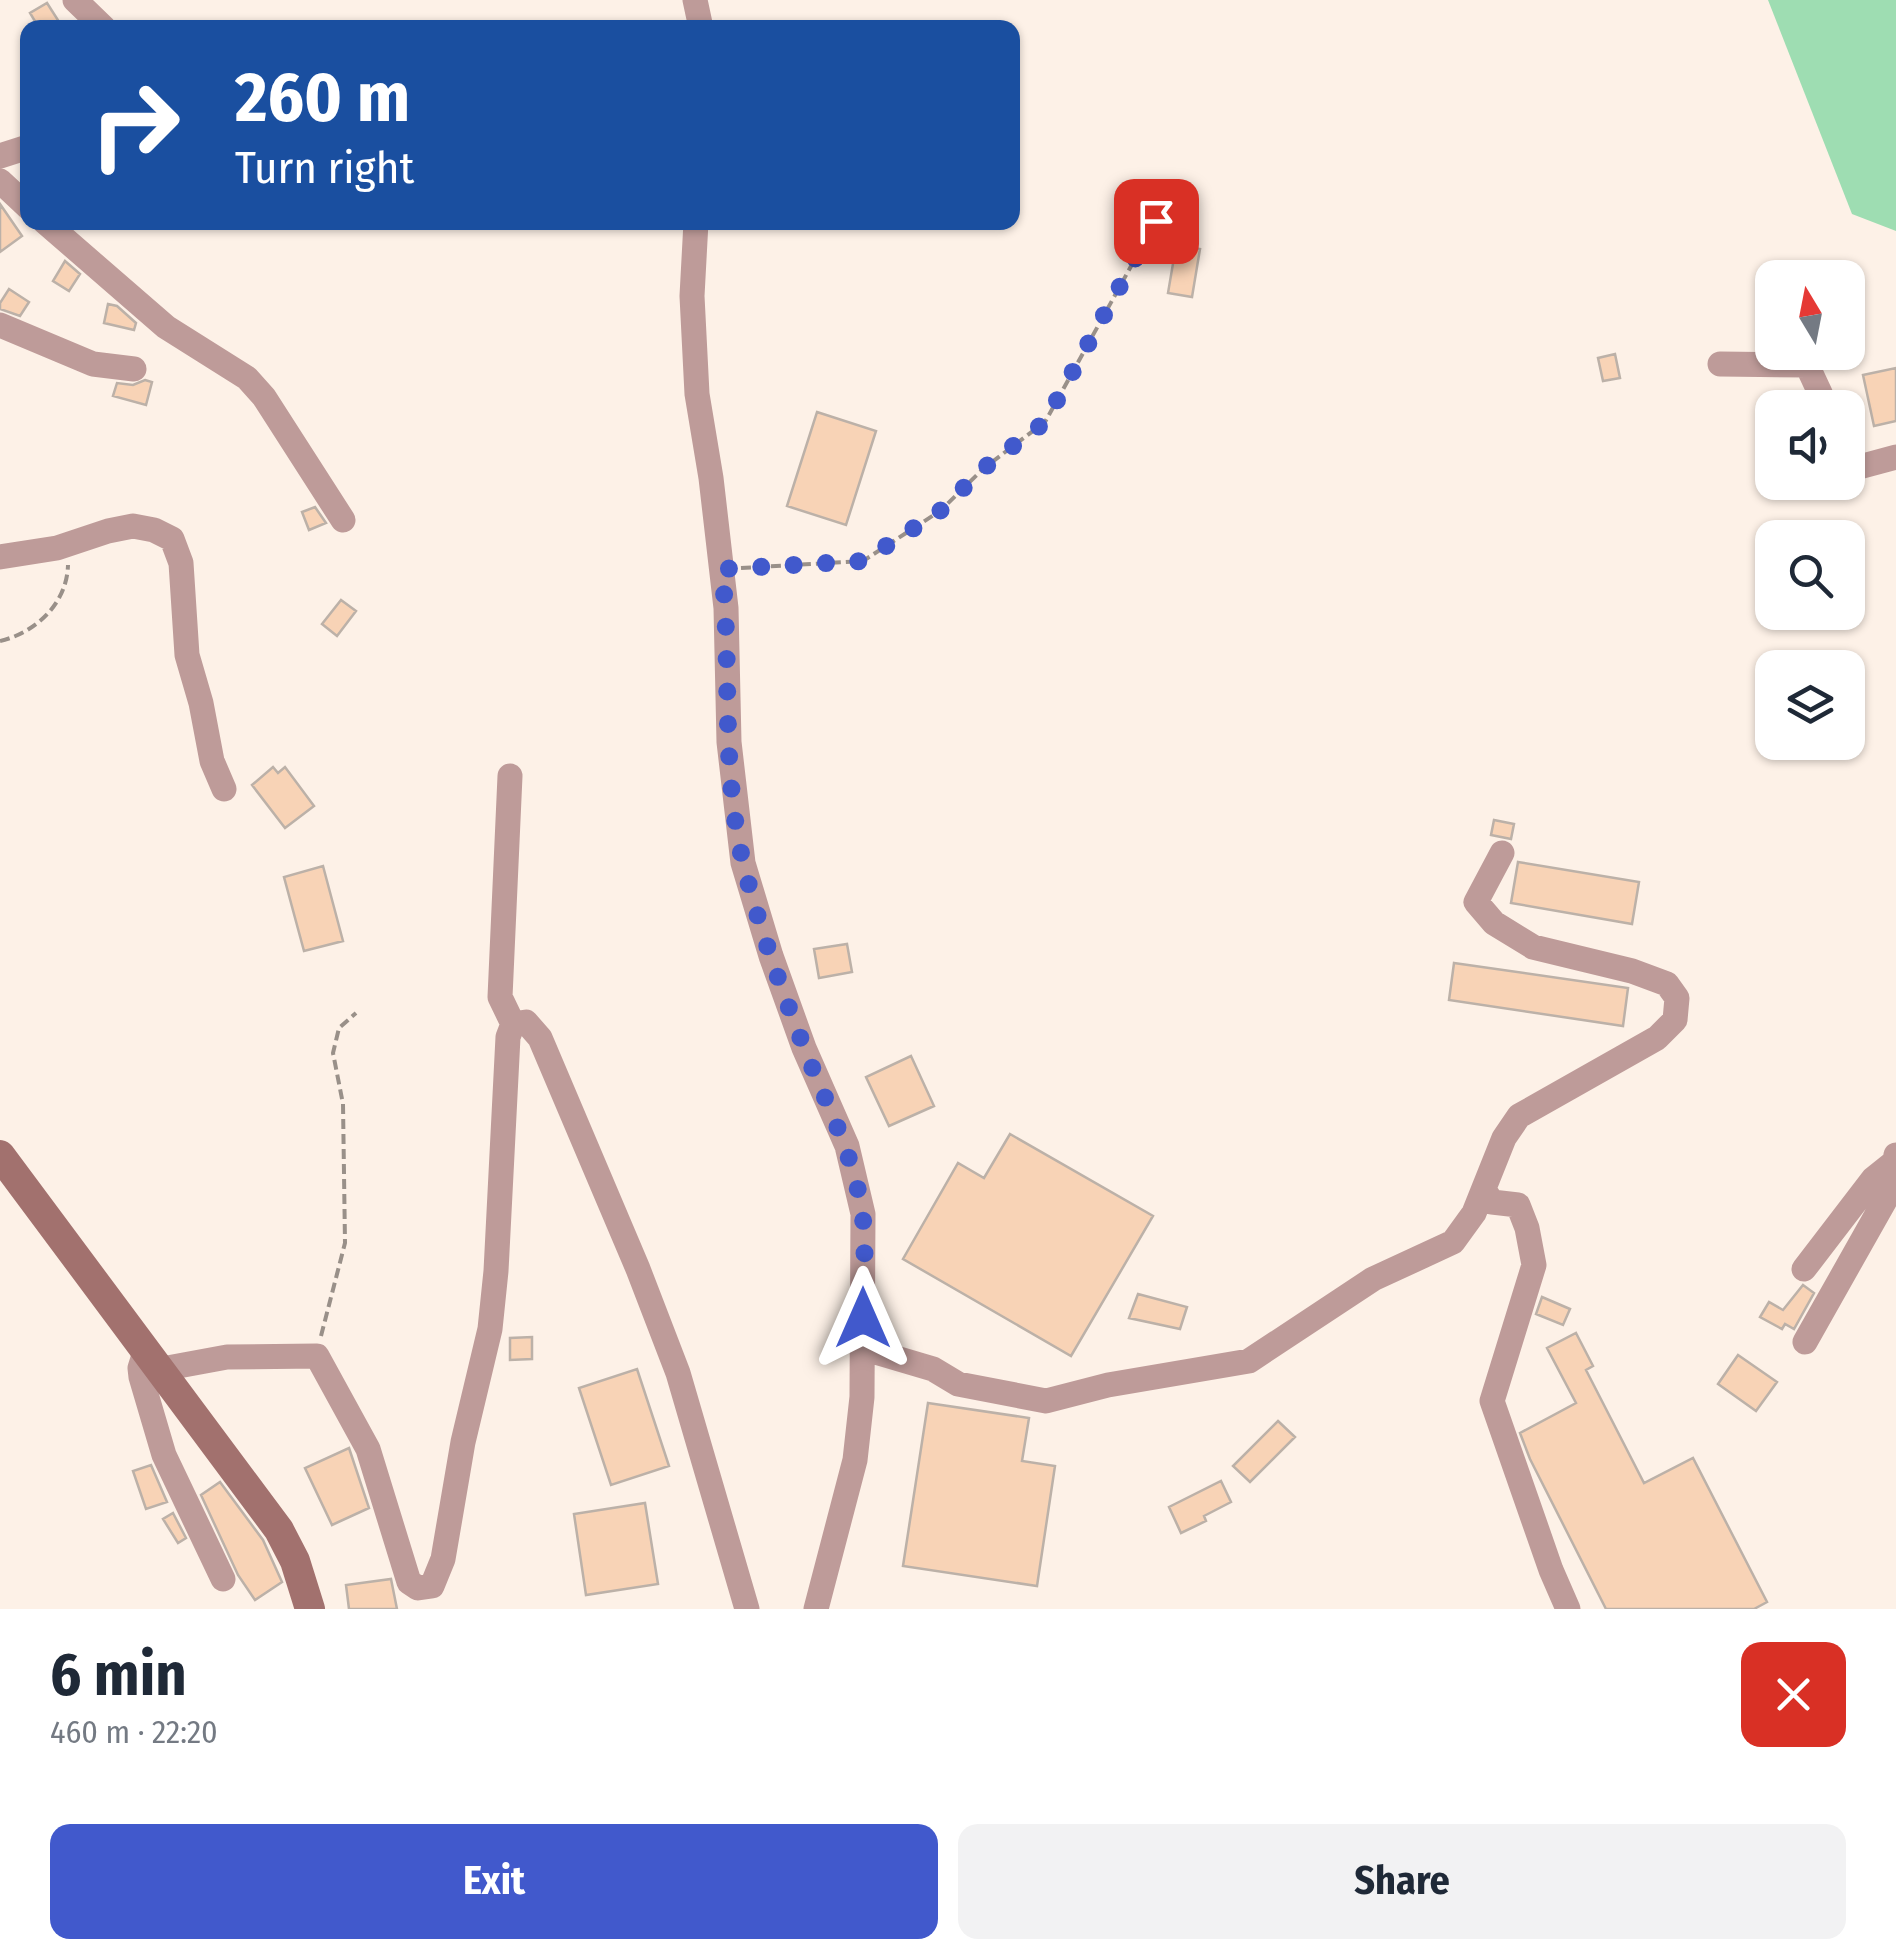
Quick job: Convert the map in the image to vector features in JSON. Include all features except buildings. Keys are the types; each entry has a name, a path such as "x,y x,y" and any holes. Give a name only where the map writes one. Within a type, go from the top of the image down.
{"street":[{"path":"75,0 96,20"},
{"path":"54,230 166,326 246,378 276,413 342,520"},
{"path":"696,230 692,296 697,394 726,608 730,760 743,863 797,1030 847,1146 862,1214 862,1348 855,1460 816,1609"},
{"path":"0,325 93,364 134,369"},
{"path":"1720,364 1807,365 1819,390"},
{"path":"1865,465 1896,457"},
{"path":"0,557 68,545 133,526 172,539 180,563 187,655 212,761 224,788"},
{"path":"510,776 500,997 514,1024"},
{"path":"862,1348 932,1370 958,1384 1046,1401 1108,1385 1249,1361 1373,1279 1453,1242 1474,1213 1504,1138 1519,1116 1657,1038 1674,1020 1677,998 1667,984 1632,971 1532,947 1494,923 1476,902 1502,853"},
{"path":"514,1024 526,1022 540,1038 638,1269 678,1374 748,1609"},
{"path":"154,1359 316,1356 368,1450 406,1578 412,1585 429,1588 436,1582 444,1559 463,1442 490,1329 508,1036 514,1024"},
{"path":"0,1155 279,1530 295,1561 310,1609"},
{"path":"1804,1269 1873,1179 1894,1159"},
{"path":"1805,1342 1888,1195 1894,1159"},
{"path":"1484,1190 1492,1202 1518,1204 1527,1228 1534,1264 1492,1401 1568,1609"},
{"path":"154,1359 141,1377 164,1455 223,1579"}],"path":[{"path":"722,569 863,561 940,511 984,468 1045,422 1156,221 1186,234"},
{"path":"0,641 22,636 62,594 68,576 68,545"},
{"path":"316,1356 345,1243 344,1104 333,1053 339,1028 356,1014"}],"green space":[{"path":"1768,0 1896,0 1896,231 1852,214"}],"route":[{"path":"863,1318 862,1214 847,1146 804,1048 743,863 728,742 722,569 863,561 940,511 984,468 1045,422 1156,221"}]}
